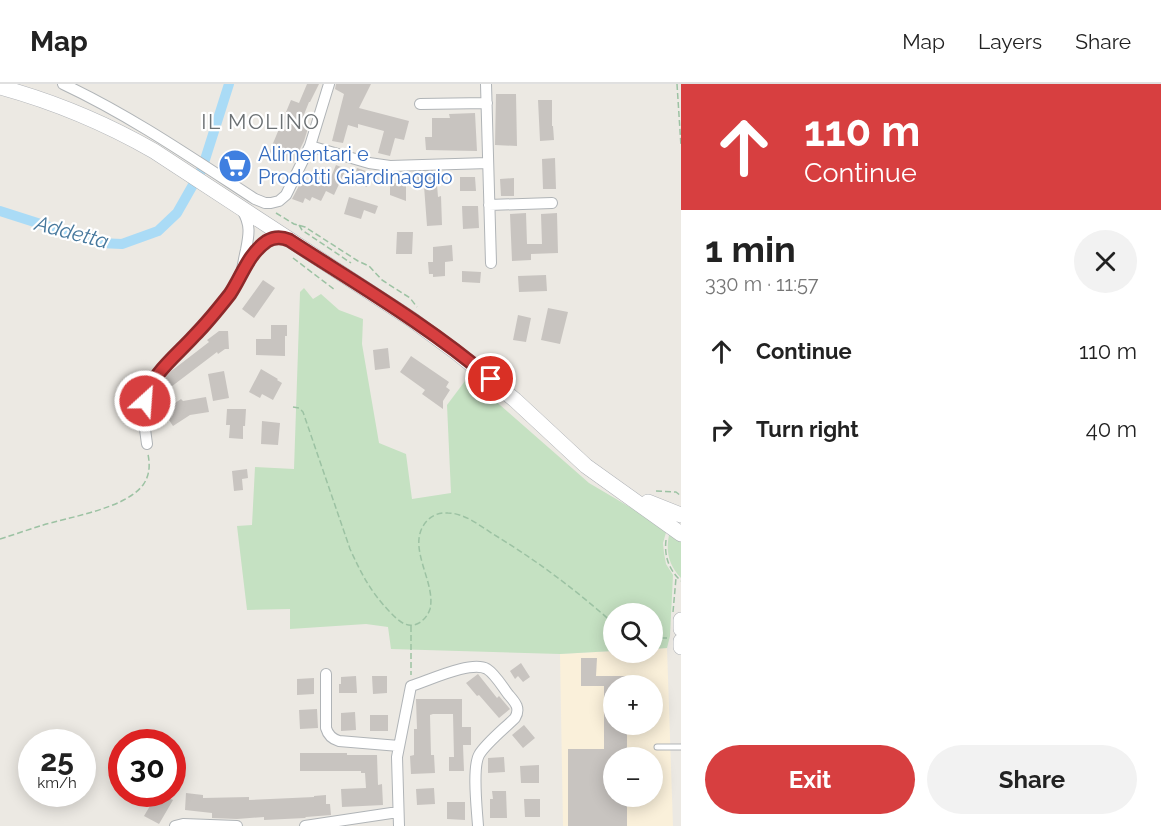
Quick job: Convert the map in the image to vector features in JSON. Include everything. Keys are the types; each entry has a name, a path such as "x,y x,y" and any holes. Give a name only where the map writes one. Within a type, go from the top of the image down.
{"street":[{"path":"63,84 122,114 176,156 218,184 265,203 277,202 286,195 310,146 329,84"},
{"path":"486,84 491,263"},
{"path":"0,87 53,103 176,156"},
{"path":"420,104 487,103"},
{"path":"310,146 369,163 390,166 488,163"},
{"path":"218,184 241,208 465,358 515,400 586,466 628,495 674,535"},
{"path":"489,205 552,203"},
{"path":"241,208 248,223 248,247 252,250 273,238 289,240"},
{"path":"241,272 248,240"},
{"path":"147,444 144,406 151,384 208,321 261,246"},
{"path":"628,495 681,515"},
{"path":"681,620 681,629"},
{"path":"681,641 681,647"},
{"path":"399,826 397,762 411,686 469,668 480,667 490,671 516,704 518,711 515,718 477,759 478,826"},
{"path":"326,674 326,728 329,735 339,741 399,746"},
{"path":"305,826 398,812"},
{"path":"175,826 186,824 237,826"}],"lane":[{"path":"663,747 681,747"}],"path":[{"path":"677,84 681,146"},
{"path":"299,225 302,230 351,263"},
{"path":"294,258 335,290"},
{"path":"293,406 303,412 350,549 364,579 375,597 399,621 406,625 416,625 425,619 430,608 430,597 418,540 421,529 428,520 435,514 448,513 460,515 521,551 603,614"},
{"path":"0,539 112,506 126,499 143,485 148,476 150,467 147,444"},
{"path":"674,535 665,548 668,562 681,581"},
{"path":"411,625 411,686"}],"shaded area":[{"path":"663,648 667,648 673,826 563,826 560,654 603,652 603,663 663,663"}],"green space":[{"path":"304,288 313,299 321,294 339,310 363,319 362,344 379,443 406,454 412,499 451,493 447,405 468,377 589,483 667,529 663,543 664,553 666,564 673,575 670,636 667,648 663,648 663,603 603,603 603,652 560,654 391,649 388,627 366,624 290,629 290,609 247,610 237,526 252,525 255,467 294,469 300,292"},
{"path":"670,531 681,542 681,578 669,556"}],"building":[{"path":"307,84 319,84 301,122 309,125 293,163 269,153 291,100 299,103"},
{"path":"336,84 371,84 359,108 409,121 404,140 395,138 390,156 378,153 384,131 358,124 358,128 348,125 343,143 332,141 344,94 335,89"},
{"path":"496,94 516,94 517,146 495,145"},
{"path":"538,100 552,100 554,140 540,141"},
{"path":"475,113 477,151 426,150 425,137 432,137 432,118 450,118 449,114"},
{"path":"555,158 556,189 543,189 542,159"},
{"path":"336,165 346,169 334,195 326,191 321,201 312,197 310,201 305,198 303,203 292,199 302,180 315,186 322,172 331,177"},
{"path":"357,168 372,173 367,187 353,182"},
{"path":"436,172 438,197 441,196 442,225 427,226 424,186 418,187 417,173"},
{"path":"460,177 475,177 476,191 460,191"},
{"path":"514,178 514,196 501,196 500,179"},
{"path":"390,183 406,183 406,201 390,195"},
{"path":"349,197 378,206 375,214 364,210 361,219 344,214"},
{"path":"462,206 478,206 479,228 463,229"},
{"path":"526,213 527,244 542,244 541,214 557,213 558,253 531,254 531,260 512,261 510,214"},
{"path":"397,232 413,232 412,254 396,254"},
{"path":"452,245 453,261 445,262 445,276 433,277 433,274 429,274 428,262 433,262 433,247"},
{"path":"462,271 481,272 480,283 462,282"},
{"path":"546,275 547,291 519,292 518,276"},
{"path":"263,280 275,288 254,318 242,309"},
{"path":"548,308 568,312 560,344 541,340"},
{"path":"518,315 531,318 526,342 513,340"},
{"path":"271,325 287,325 285,356 256,355 256,339 271,339"},
{"path":"219,331 228,331 229,349 218,354 217,352 163,393 161,400 153,398 159,385 170,372 209,342 207,340"},
{"path":"388,348 390,368 375,370 373,350"},
{"path":"411,356 449,382 446,387 450,390 443,401 443,409 422,394 425,390 400,372"},
{"path":"261,369 282,383 273,400 262,394 260,398 249,392"},
{"path":"224,371 229,398 213,401 208,374"},
{"path":"206,397 209,412 190,415 173,426 163,411 181,399 183,401"},
{"path":"227,409 246,409 243,439 229,438 230,425 226,425"},
{"path":"262,421 280,423 278,445 261,444"},
{"path":"247,469 248,478 242,479 243,490 234,491 232,471"},
{"path":"581,658 597,658 596,676 603,676 603,686 581,686"},
{"path":"521,663 530,677 523,682 518,676 515,679 510,671"},
{"path":"478,674 497,698 499,696 510,709 499,718 466,683"},
{"path":"356,676 357,693 339,693 341,677"},
{"path":"372,676 387,676 387,693 373,694"},
{"path":"314,678 314,694 297,695 297,679"},
{"path":"416,699 462,699 462,727 471,727 471,745 463,745 464,771 449,771 449,757 454,757 453,714 433,714 430,715 431,755 434,755 435,773 411,774 410,756 414,755 414,729 417,729"},
{"path":"317,709 318,728 300,729 299,710"},
{"path":"355,712 356,730 341,731 341,713"},
{"path":"370,715 388,715 388,731 370,731"},
{"path":"524,725 535,738 523,748 512,735"},
{"path":"604,735 627,735 627,747 604,747"},
{"path":"568,749 603,749 603,807 627,807 627,826 568,826"},
{"path":"300,753 377,755 378,785 382,784 383,805 342,807 341,789 366,788 365,773 361,771 300,771"},
{"path":"504,757 505,772 488,773 488,758"},
{"path":"539,765 539,783 521,783 520,766"},
{"path":"434,788 435,804 417,805 416,789"},
{"path":"492,791 506,791 507,818 490,818"},
{"path":"186,793 203,795 203,798 249,797 249,800 326,795 326,804 330,804 331,815 264,820 264,817 212,818 212,813 185,810"},
{"path":"524,799 540,799 540,817 525,817"},
{"path":"447,802 465,802 465,820 447,819"},
{"path":"149,807 169,807 159,824 144,816"}],"waterway":[{"name":"Addetta","path":"0,211 100,243 122,244 158,231 177,213 202,169 229,84"}],"place":[{"name":"Alimentari e Prodotti Giardinaggio","path":"235,166"}],"district":[{"name":"IL MOLINO","path":"261,121"}],"route":[{"path":"145,401 151,384 208,321 238,281 241,272 255,253 267,241 277,238 289,240 411,320 491,379"}]}
